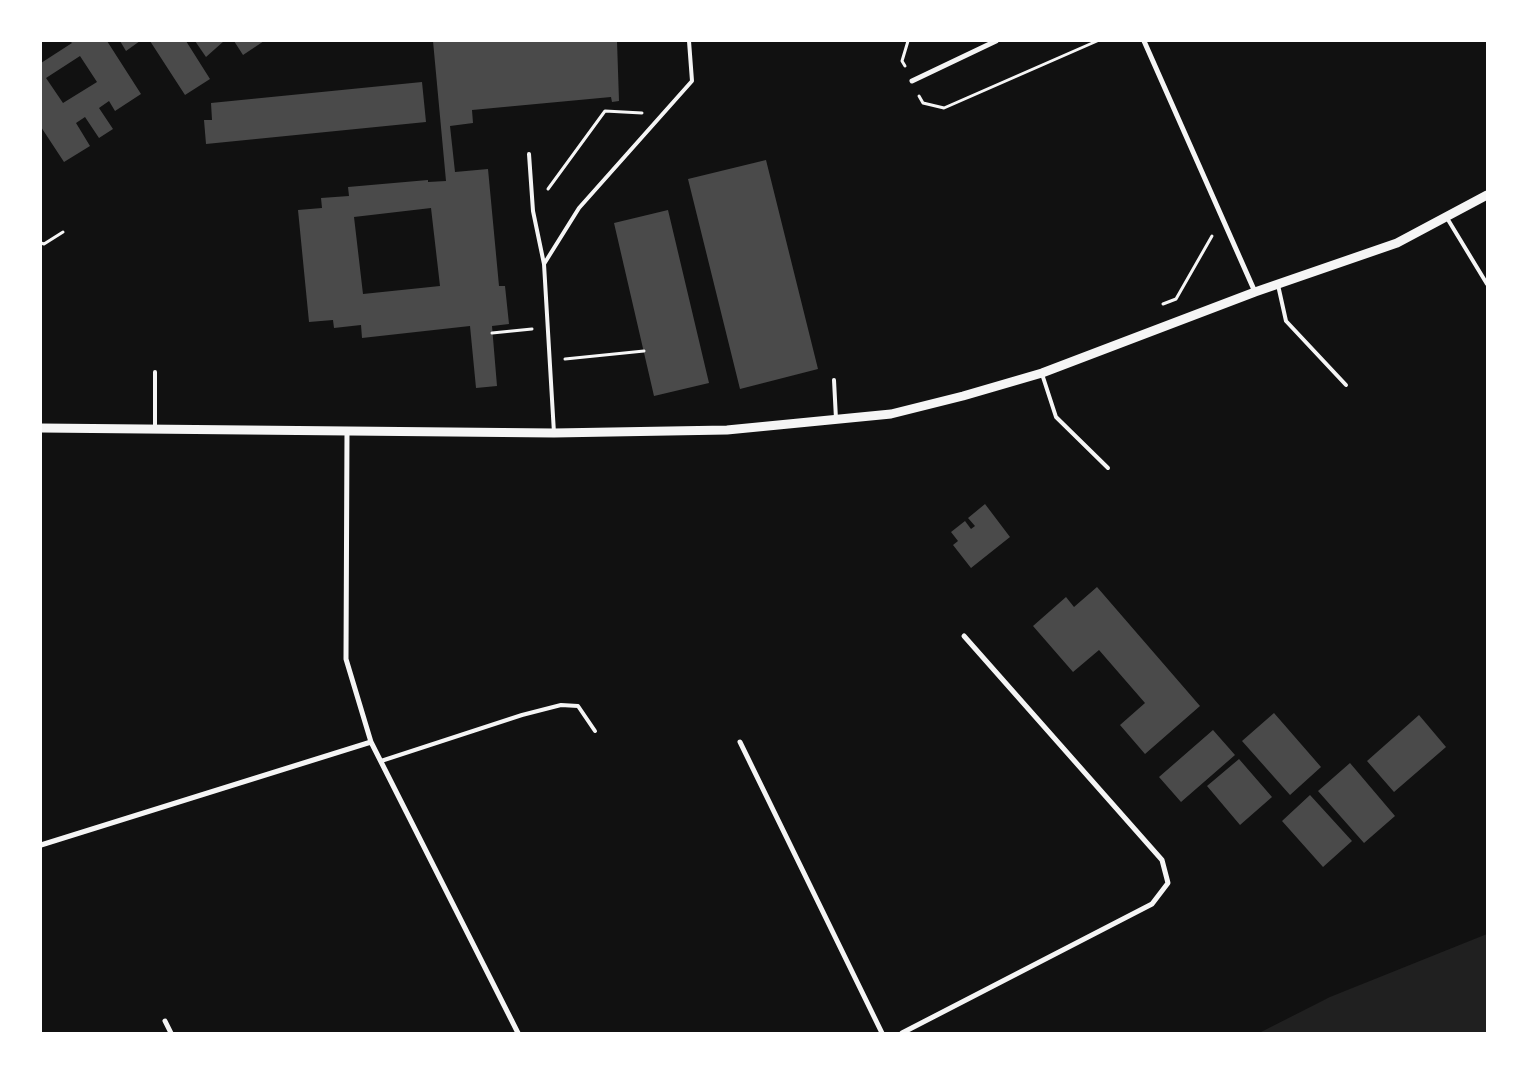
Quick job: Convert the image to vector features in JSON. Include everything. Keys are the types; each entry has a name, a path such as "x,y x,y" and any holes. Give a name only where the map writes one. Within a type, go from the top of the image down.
{"street":[{"path":"912,81 996,41"},
{"path":"1144,41 1255,292"},
{"path":"41,428 554,433 727,430 836,421 892,414 1042,373 1255,292 1397,243 1487,195"},
{"path":"347,431 346,659 371,742 518,1033"},
{"path":"902,1033 1152,904 1168,883 1162,860 964,636"},
{"path":"41,845 371,742"},
{"path":"740,742 882,1033"},
{"path":"165,1021 171,1033"}],"lane":[{"path":"544,264 579,208 692,81 689,41"},
{"path":"529,154 533,210 544,264 554,433"},
{"path":"1447,218 1487,284"},
{"path":"1278,285 1286,321 1346,385"},
{"path":"154,428 155,372"},
{"path":"1042,373 1056,417 1108,468"},
{"path":"834,380 836,421"},
{"path":"381,761 522,715 561,705 578,706 596,731"}],"path":[{"path":"908,41 902,61 923,103 944,108 1097,41"},
{"path":"533,210 605,111 662,114"},
{"path":"1156,331 1150,311 1176,298 1222,218"},
{"path":"41,243 44,244 63,232"},
{"path":"492,332 548,328"},
{"path":"550,361 644,351"}],"shaded area":[{"path":"1487,934 1487,1033 1259,1033 1330,997"}],"building":[{"path":"70,41 107,41 141,94 115,111 109,101 99,108 113,129 99,138 85,117 76,123 90,146 64,162 41,127 41,63 72,43","holes":["80,56 97,82 63,103 46,78"]},
{"path":"120,41 140,41 126,51"},
{"path":"150,41 186,41 210,79 185,95"},
{"path":"195,41 224,41 206,57"},
{"path":"234,41 264,41 243,55"},
{"path":"433,41 617,41 619,101 612,102 611,97 472,110 473,123 450,126 455,172 488,169 499,286 505,286 509,324 492,326 497,386 476,388 470,326 362,338 361,325 334,328 333,320 309,322 298,210 322,208 321,198 349,196 348,187 428,180 428,182 446,181","holes":["431,208 440,286 363,294 354,217"]},
{"path":"422,82 426,122 206,144 204,120 212,120 211,103"},
{"path":"766,160 818,369 740,389 688,179"},
{"path":"668,210 709,383 654,396 614,223"},
{"path":"985,504 1010,537 971,568 953,545 958,541 951,532 965,521 971,529 975,526 968,518"},
{"path":"1097,587 1200,706 1145,754 1120,725 1145,703 1099,650 1073,672 1033,626 1066,597 1074,607"},
{"path":"1274,713 1321,767 1290,795 1242,741"},
{"path":"1419,715 1446,747 1394,792 1367,761"},
{"path":"1213,730 1235,755 1181,802 1159,777"},
{"path":"1239,759 1272,797 1240,825 1207,786"},
{"path":"1350,763 1395,816 1364,843 1318,791"},
{"path":"1310,795 1352,841 1323,867 1282,821"}]}
